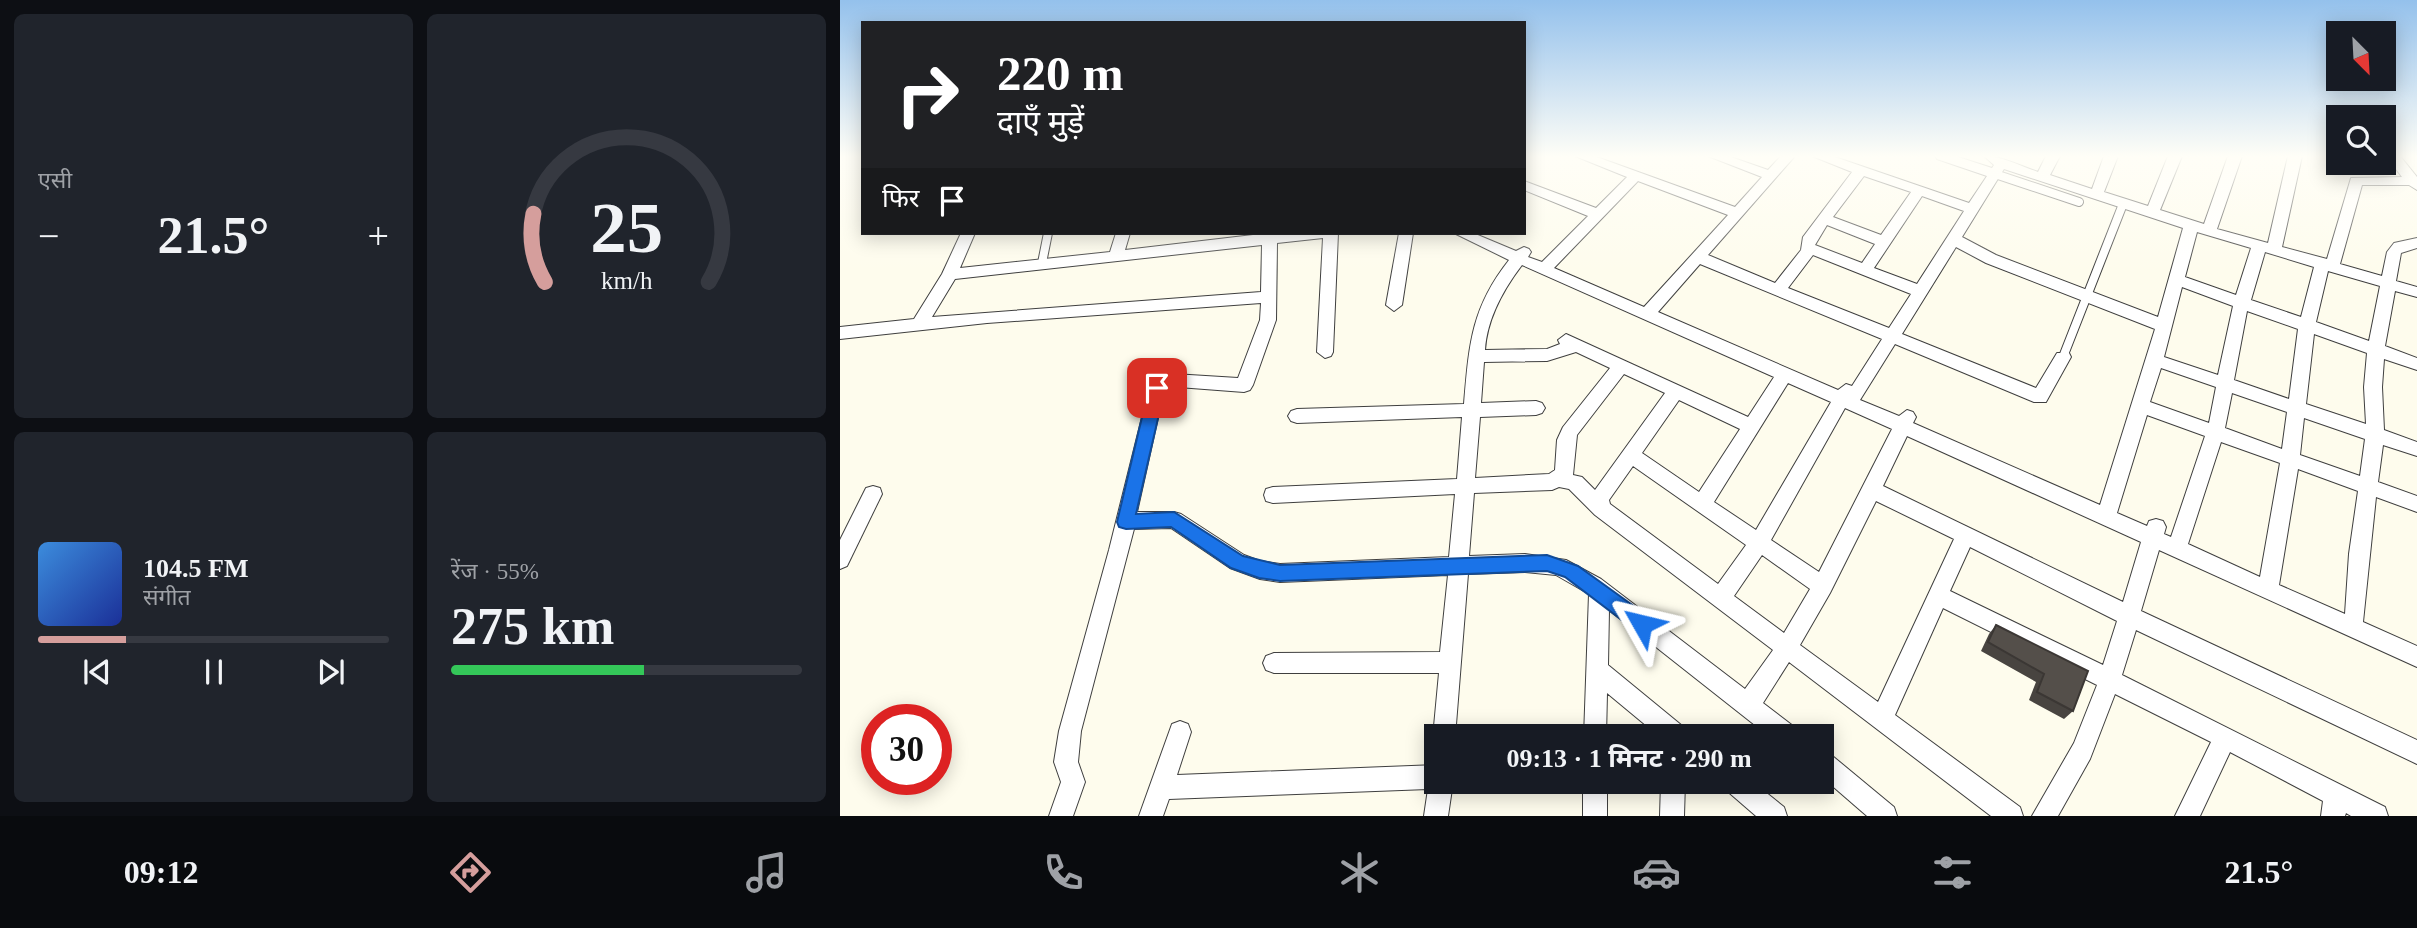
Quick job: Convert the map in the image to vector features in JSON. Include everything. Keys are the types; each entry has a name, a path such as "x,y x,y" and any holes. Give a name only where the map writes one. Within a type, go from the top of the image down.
{"street":[{"path":"1547,194 1597,214"},
{"path":"1546,266 1617,194"},
{"path":"1685,194 1737,213"},
{"path":"1650,311 1754,194"},
{"path":"1810,249 1808,240 1843,194"},
{"path":"1865,270 1917,194"},
{"path":"1928,194 1973,209"},
{"path":"1720,599 1759,542 1848,395 1893,337 1922,292 1981,194"},
{"path":"2093,194 2191,226 2417,292"},
{"path":"2152,213 2160,194"},
{"path":"2209,231 2222,194"},
{"path":"2181,538 2215,433 2227,384 2230,352 2241,302 2267,248 2283,194"},
{"path":"2269,584 2290,460 2307,326 2354,194"},
{"path":"1824,219 1885,242"},
{"path":"2108,512 2165,327 2191,226"},
{"path":"920,323 950,274 967,235"},
{"path":"1116,255 1122,235"},
{"path":"950,274 1116,255 1188,240 1303,235"},
{"path":"1325,352 1331,235"},
{"path":"1394,305 1406,235"},
{"path":"1466,235 1521,255"},
{"path":"1482,235 1521,255 1848,395 2269,584 2355,616 2417,645"},
{"path":"1061,816 1073,782 1066,761 1070,732 1126,522 1149,383 1244,384 1268,320 1270,238"},
{"path":"1954,239 1991,259 2165,327"},
{"path":"2355,616 2359,554 2375,434 2373,387 2376,350 2395,249 2417,243"},
{"path":"1810,249 1922,292"},
{"path":"1778,290 1810,249"},
{"path":"1445,724 1475,356 1487,306 1502,278 1521,255"},
{"path":"1698,257 2040,397 2063,357"},
{"path":"2177,280 2417,365"},
{"path":"840,332 920,323 1269,297"},
{"path":"1650,311 1785,374 1848,395"},
{"path":"1475,356 1547,355 1572,343 1751,426"},
{"path":"2155,360 2417,449"},
{"path":"1558,479 1564,474 1569,432 1621,366"},
{"path":"1702,504 1785,374"},
{"path":"1598,504 1676,391"},
{"path":"2141,407 2417,505"},
{"path":"1297,416 1536,408"},
{"path":"1748,705 1787,650 1824,586 1905,422"},
{"path":"1630,455 1824,586"},
{"path":"1273,495 1540,483 1558,479 1575,483 1617,523 2011,816"},
{"path":"1872,490 2129,617 2417,752"},
{"path":"840,560 873,494"},
{"path":"1126,522 1174,520 1237,562 1259,570 1280,573 1547,563 1571,572 1599,591 1772,724"},
{"path":"2154,532 2181,538 2417,657"},
{"path":"2044,816 2068,778 2109,680 2154,532"},
{"path":"1881,720 1965,536"},
{"path":"1595,724 1599,591"},
{"path":"1938,595 2225,737 2335,806 2376,816"},
{"path":"1274,663 1450,662"},
{"path":"1597,670 1662,724"},
{"path":"1152,816 1180,732"},
{"path":"2187,816 2225,737"},
{"path":"1834,772 1885,816"},
{"path":"1161,788 1424,778"},
{"path":"1436,816 1439,794"},
{"path":"1595,794 1595,816"},
{"path":"1672,816 1673,794"},
{"path":"1748,794 1775,816"}],"lane":[{"path":"2062,194 2079,202"},
{"path":"2063,357 2123,204"},
{"path":"1042,264 1048,235"}],"building":[{"path":"1996,625 2088,671 2073,711 2037,692 2044,674 1988,642"}],"route":[{"path":"1157,388 1126,522 1174,520 1186,526 1219,553 1237,562 1259,570 1280,573 1503,564 1559,565 1594,586 1642,624"}]}
